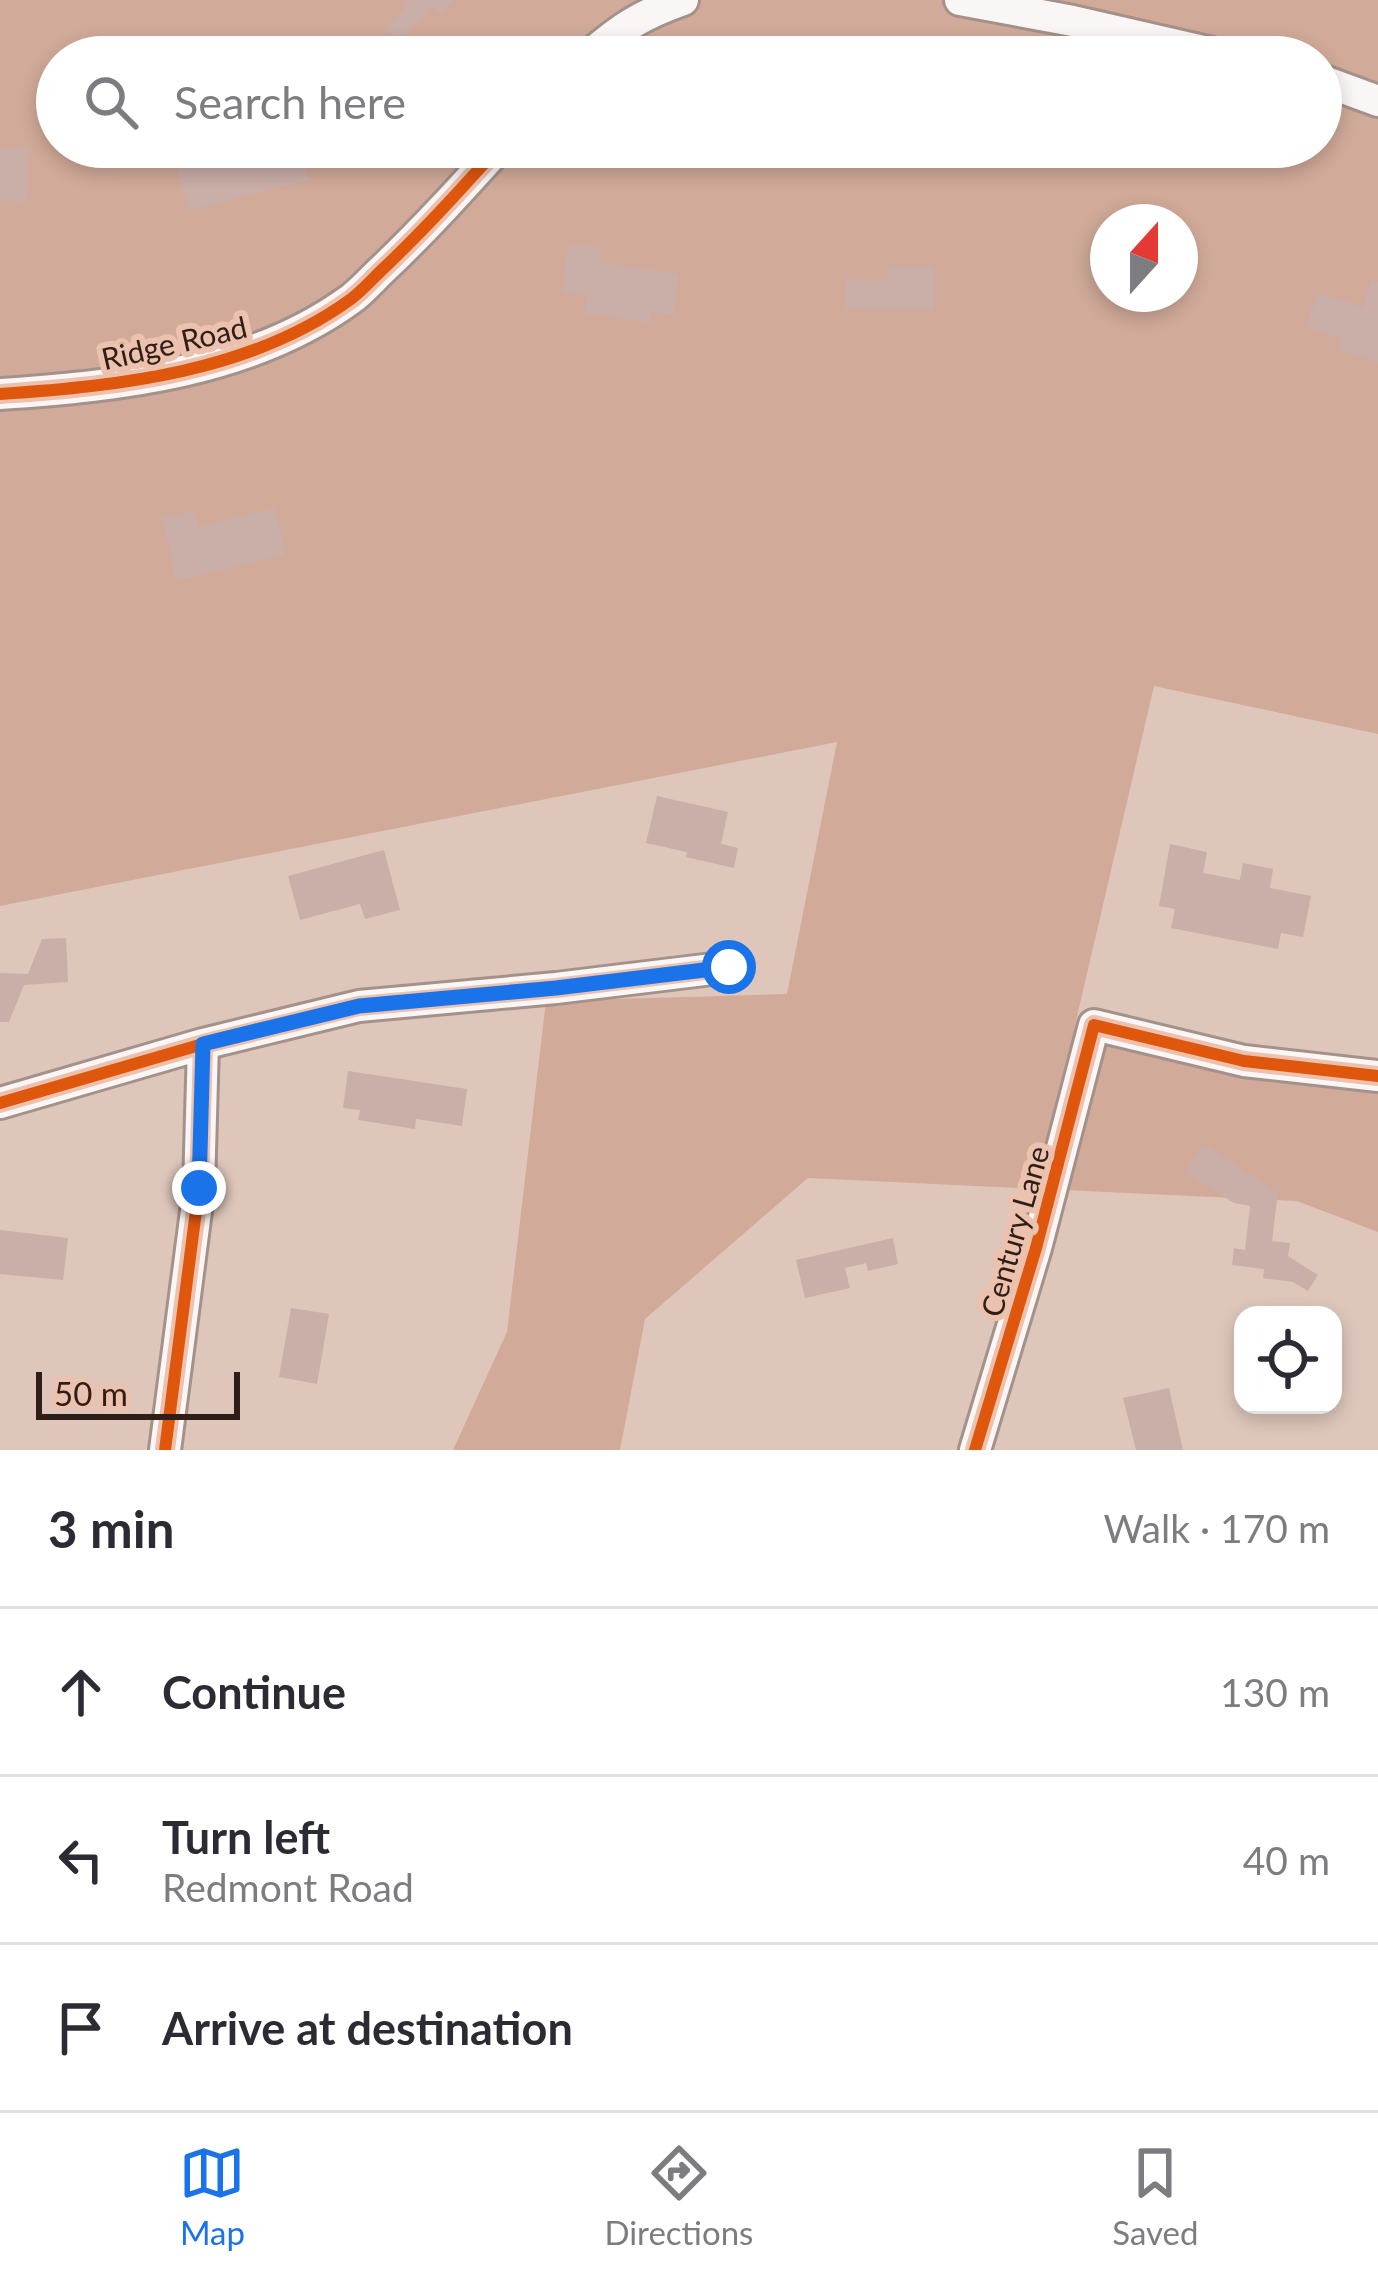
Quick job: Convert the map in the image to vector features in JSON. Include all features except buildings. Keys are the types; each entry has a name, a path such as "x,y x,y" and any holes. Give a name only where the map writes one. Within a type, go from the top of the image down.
{"street":[{"path":"612,36 646,13 683,0"},
{"path":"960,0 1138,36"},
{"path":"1342,88 1378,101"},
{"name":"Ridge Road","path":"0,394 78,389 202,366 279,341 352,298 428,227 481,168"},
{"path":"0,1103 203,1044 359,1006 729,967"},
{"name":"Century Lane","path":"975,1450 1036,1248 1094,1024 1244,1060 1378,1076"},
{"path":"165,1450 199,1188 203,1044"}],"shaded area":[{"path":"0,0 1378,0 1378,734 1154,686 1075,1025 1378,1066 1378,1232 1297,1201 808,1178 645,1319 620,1450 453,1450 507,1332 546,1001 787,994 837,742 0,906"}],"cycle path":[{"path":"0,394 137,380 271,344 351,299 480,168"},
{"path":"0,1103 203,1044 359,1006 729,967"},
{"path":"975,1450 1036,1248 1094,1025 1244,1061 1378,1076"},
{"path":"165,1450 199,1188 203,1044"}],"route":[{"path":"199,1188 203,1044 359,1006 729,967"}]}
